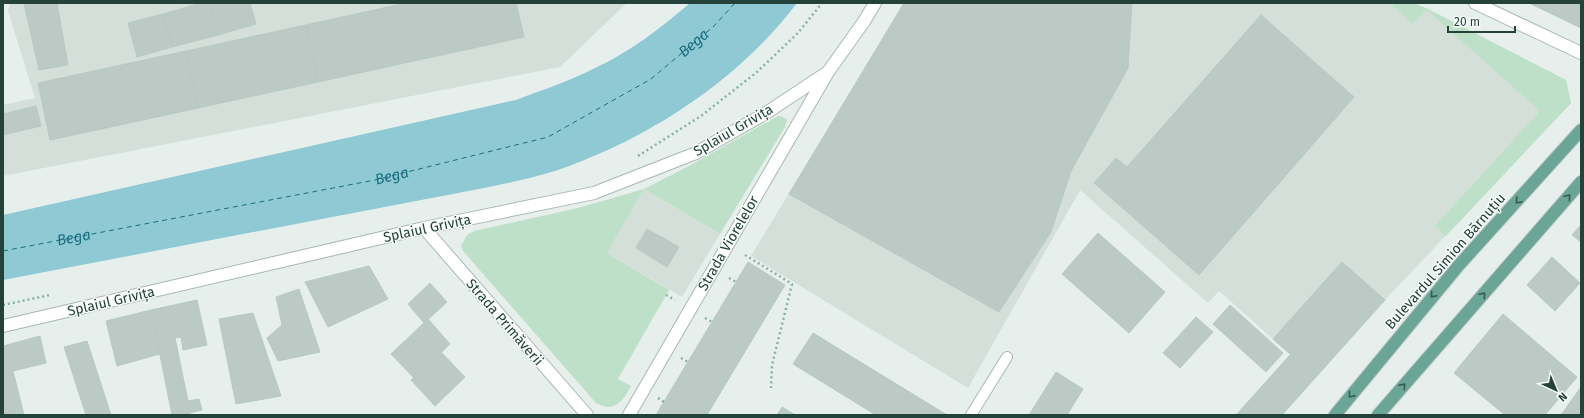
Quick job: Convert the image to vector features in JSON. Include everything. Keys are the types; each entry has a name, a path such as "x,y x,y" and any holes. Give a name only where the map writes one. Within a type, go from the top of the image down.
{"main road":[{"name":"Bulevardul Simion Bărnuțiu","path":"1335,415 1454,271 1581,130"},
{"path":"1378,415 1581,182"}],"street":[{"name":"Strada Viorelelor","path":"629,415 828,72 865,20 875,3"},
{"path":"1475,3 1581,53"},
{"name":"Splaiul Grivița","path":"3,326 424,228 594,193 696,153 766,113 828,72"},
{"name":"Strada Primăverii","path":"424,228 587,415"}],"lane":[{"path":"971,415 1007,358"}],"path":[{"path":"634,158 701,116 757,72 798,33 822,3"},
{"path":"745,255 792,284 772,366 772,388"},
{"path":"729,278 736,282"},
{"path":"666,295 679,302"},
{"path":"705,318 712,322"},
{"path":"681,358 688,362"},
{"path":"657,398 664,402"}],"shaded area":[{"path":"10,3 627,3 560,67 3,176 3,105 35,98 8,11"},
{"path":"904,3 1413,3 1428,9 1566,80 1571,103 1385,300 1316,377 1219,291 1208,303 1080,190 968,388 751,256"},
{"path":"644,189 720,234 682,297 607,253"}],"green space":[{"path":"1390,3 1413,3 1428,9 1566,80 1571,103 1446,236 1435,226 1540,111 1427,10 1412,24"},
{"path":"778,116 787,120 785,127 720,234 644,189 689,166"},
{"path":"644,189 607,253 669,290 618,379 631,386 625,397 613,406 602,406 596,403 463,251 461,246 467,235 474,231 578,208"}],"water":[{"name":"Bega","path":"690,3 797,3 747,58 719,82 689,104 624,142 590,158 555,171 484,188 3,280 3,215 516,100 576,77 621,55 645,39"}],"building":[{"path":"24,3 57,3 68,65 39,70"},
{"path":"201,3 209,3 218,35 172,47 163,14"},
{"path":"209,3 250,3 256,24 218,35"},
{"path":"406,3 516,3 524,37 318,82 306,25"},
{"path":"904,3 1132,3 1128,68 1071,171 1051,232 999,312 789,194"},
{"path":"1529,3 1581,3 1581,28"},
{"path":"163,14 172,47 137,57 128,23"},
{"path":"1261,15 1354,97 1199,275 1094,183 1116,158 1127,167"},
{"path":"306,25 318,82 198,108 186,51"},
{"path":"186,51 198,108 50,140 38,83"},
{"path":"36,106 41,126 3,135 3,114"},
{"path":"1581,225 1581,242 1572,235"},
{"path":"647,229 679,247 667,267 636,248"},
{"path":"1098,233 1165,292 1129,333 1062,274"},
{"path":"1552,257 1580,283 1555,311 1527,285"},
{"path":"748,262 785,285 707,415 656,415"},
{"path":"1342,262 1385,300 1316,377 1273,339"},
{"path":"369,266 388,299 328,327 305,282"},
{"path":"430,283 447,302 424,323 408,304"},
{"path":"299,289 320,352 278,361 267,338 282,325 276,297"},
{"path":"197,300 207,345 183,350 181,337 175,338 188,401 199,399 202,410 190,413 190,415 172,415 151,310"},
{"path":"1230,305 1283,353 1266,372 1213,324"},
{"path":"151,310 160,354 117,366 106,321"},
{"path":"253,313 281,396 236,404 219,319"},
{"path":"1503,314 1577,377 1545,415 1505,415 1454,373"},
{"path":"1196,317 1213,332 1180,368 1163,353"},
{"path":"428,319 450,344 414,378 391,354"},
{"path":"813,333 947,415 876,415 793,364"},
{"path":"40,336 46,363 13,371 24,415 3,415 3,346"},
{"path":"87,341 111,415 86,415 64,347"},
{"path":"441,352 465,377 435,406 411,380"},
{"path":"1290,355 1316,377 1282,415 1236,415"},
{"path":"1056,372 1083,389 1067,415 1029,415"},
{"path":"1581,387 1581,415 1561,415"},
{"path":"782,407 795,415 777,415"}],"ferry route":[{"path":"3,251 375,180 548,137 651,79 714,26 735,3"}]}
